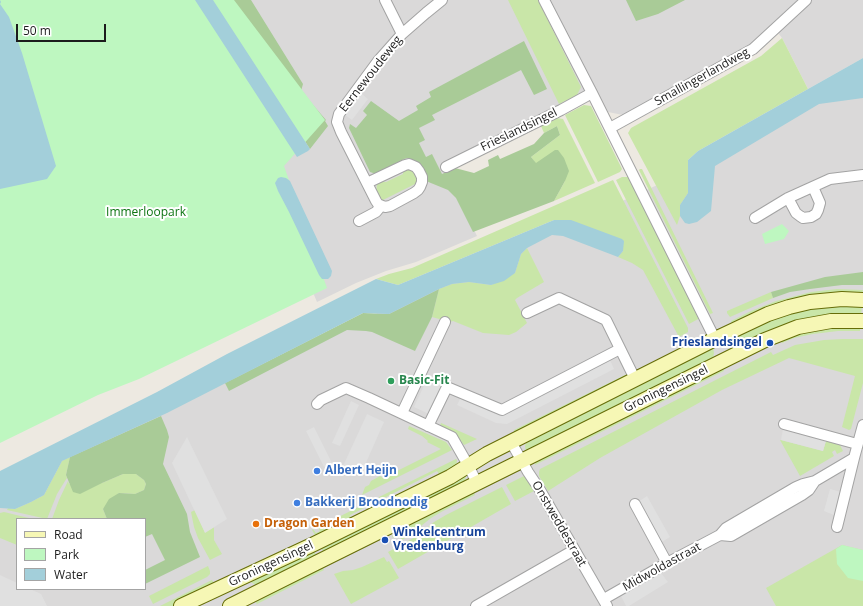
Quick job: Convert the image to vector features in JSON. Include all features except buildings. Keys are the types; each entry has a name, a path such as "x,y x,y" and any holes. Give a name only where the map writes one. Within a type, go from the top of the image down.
{"street":[{"path":"385,0 402,34"},
{"name":"Eernewoudeweg","path":"381,206 376,201 341,132 337,122 339,114 378,62 402,34 426,12 442,0"},
{"path":"544,0 726,359"},
{"name":"Smallingerlandweg","path":"610,128 753,49 806,0"},
{"name":"Frieslandsingel","path":"446,167 592,93"},
{"path":"359,221 376,212 381,206 390,206 414,193 418,190 422,182 422,177 419,171 409,164 367,183"},
{"path":"755,218 788,198 830,179 863,175"},
{"path":"788,198 796,213 803,218 811,217 816,214 820,203 814,187"},
{"name":"Groningensingel","path":"527,313 559,298 606,320 635,379"},
{"name":"Groningensingel","path":"181,606 314,544 450,476 487,454 635,379 768,314 810,302 842,299 863,300"},
{"name":"Groningensingel","path":"230,606 765,340 798,327 831,321 863,321"},
{"path":"402,413 445,322"},
{"path":"428,426 447,387 502,410 620,350"},
{"path":"317,404 321,400 346,388 452,437 468,465 476,484"},
{"path":"784,424 857,444"},
{"path":"837,527 863,425"},
{"name":"Onstweddestraat","path":"511,442 605,603"},
{"name":"Midwoldastraat","path":"605,603 666,563 720,535 726,528 803,484 815,481 854,458"},
{"path":"635,504 666,563"},
{"path":"476,606 574,550"}],"shaded area":[{"path":"219,0 863,0 863,58 808,89 782,38 772,25 751,44 623,115 608,112 595,87 442,163 477,236 416,262 386,271 356,283 317,302 267,184"},
{"path":"863,72 863,606 0,606 0,489 58,459 712,160"},
{"path":"362,94 368,99 352,120 345,115"},
{"path":"610,360 614,369 507,424 496,423 457,405 461,397 502,415"},
{"path":"428,377 443,384 429,414 414,407"},
{"path":"351,401 359,405 340,446 332,443"},
{"path":"367,414 384,422 361,474 343,466"},
{"path":"314,427 332,463 324,467 306,431"},
{"path":"783,429 826,441 823,451 781,440"},
{"path":"187,437 227,519 205,533 172,463"},
{"path":"830,489 841,492 834,515 824,511"},
{"path":"647,496 670,537 660,543 638,502"},
{"path":"661,573 668,582 629,606 626,606 621,596"},
{"path":"0,575 16,583 16,590 32,590 41,594 47,606 0,606"}],"green space":[{"name":"Immerloopark","path":"0,0 234,0 325,120 284,166 327,288 139,379 98,395 0,443"},
{"path":"213,0 251,0 303,84 301,91 326,120 325,121 328,126 310,149"},
{"path":"508,0 538,0 581,87 577,95 559,104"},
{"path":"626,0 685,0 658,14 636,21"},
{"path":"782,38 808,89 698,151 688,160 688,193 680,205 680,216 677,225 628,133 631,128 761,56"},
{"path":"524,41 547,89 534,95 521,70 432,115 435,120 419,128 425,140 419,143 426,157 432,154 442,174 455,168 474,173 489,166 488,160 498,155 500,159 534,144 544,133 557,126 560,135 531,157 536,163 555,150 558,150 564,158 569,171 554,201 473,232 456,198 448,190 426,181 419,164 413,160 408,158 404,159 376,174 370,172 349,128 350,124 356,128 367,115 363,111 371,101 399,121 418,110 416,106 431,97 429,92"},
{"path":"584,105 591,106 622,169 620,172 598,182 565,115"},
{"path":"557,118 563,119 595,183 554,201 565,181 536,164 531,157 560,135 557,126 544,133 541,126"},
{"path":"403,169 413,170 417,175 417,183 381,200 376,192 377,184 380,181 386,182 403,174"},
{"path":"642,169 713,313 710,314 639,170"},
{"path":"622,177 630,177 700,318 689,324 616,180"},
{"path":"613,180 688,328 688,332 679,337 643,270 618,257 623,251 554,220 398,285 376,279 412,268"},
{"path":"782,224 789,231 784,239 765,244 762,234"},
{"path":"527,248 544,282 515,300 527,323 516,332 509,335 483,333 453,321 450,322 432,317 439,289 452,284 469,282 491,285 515,273 521,254"},
{"path":"863,272 863,285 842,285 810,289 790,292 773,298 771,292 825,277"},
{"path":"439,289 432,317 415,351 372,332 347,330 229,391 225,383 363,313 389,314"},
{"path":"837,289 863,290 862,296 734,327 731,321 776,301 811,292"},
{"path":"771,292 773,298 730,317 727,313 727,311"},
{"path":"862,305 861,317 739,347 737,344 739,338 737,333 802,308"},
{"path":"860,326 860,331 838,331 813,334 794,338 782,343 779,338 810,329"},
{"path":"863,339 863,383 851,429 849,430 842,427 855,376 789,358 722,390 600,458 548,491 539,476 540,469 771,352 773,355 795,345 824,340"},
{"path":"713,347 713,358 526,452 525,446 528,439"},
{"path":"722,366 724,371 535,465 536,460"},
{"path":"625,375 626,379 516,436 514,430"},
{"path":"161,416 169,437 163,464 187,514 190,532 200,557 146,584 146,570 165,560 152,534 146,537 146,518 107,518 103,509 109,499 119,493 135,494 144,490 146,484 144,480 136,474 123,474 80,494 73,492 66,475 70,457"},
{"path":"441,423 477,439 464,445 453,432 440,426"},
{"path":"409,426 446,442 452,450 362,495 365,487 369,485 371,481 380,476 383,478 441,449 427,442 428,441 422,436 408,429"},
{"path":"780,440 823,451 826,441 840,445 843,451 837,454 835,450 832,452 834,456 800,476"},
{"path":"70,457 66,475 67,478 57,494 47,518 7,510 8,508 15,509 44,495 62,461"},
{"path":"456,459 456,468 445,476 439,474 437,471 380,500 379,497"},
{"path":"123,474 136,474 144,480 146,484 144,490 135,494 119,493 103,509 107,518 52,518 68,481 69,484 102,483"},
{"path":"465,475 465,481 325,556 320,545"},
{"path":"524,476 534,491 515,501 506,485"},
{"path":"502,487 511,504 398,569 388,552 419,535 434,522 446,515"},
{"path":"472,490 475,495 431,518 402,540 399,535 393,538 392,536 414,521"},
{"path":"371,501 372,504 350,515 351,518 349,523 315,535 312,530 313,529 316,533 320,531 318,527"},
{"path":"195,510 205,532 214,527 214,540 222,554 210,560 194,527 191,512"},
{"path":"4,512 29,518 16,518 16,545 0,538 0,513"},
{"path":"842,545 863,550 863,606 776,606 766,588"},
{"path":"842,545 863,550 863,581 848,578 837,564 836,549"},
{"path":"313,549 318,559 262,584 257,585 249,580"},
{"path":"384,557 387,562 389,561 399,578 351,604 334,574 362,567"},
{"path":"321,565 324,570 257,604 256,603 257,598"},
{"path":"208,566 210,574 207,577 153,604 149,596"},
{"path":"212,580 215,585 173,606 160,606"}],"water":[{"path":"195,0 213,0 310,149 308,151 297,157"},
{"path":"0,4 9,17 22,53 56,166 47,179 0,189"},
{"path":"863,58 863,98 819,104 715,166 711,211 697,222 689,224 685,223 680,216 680,205 688,193 688,160 698,151"},
{"path":"281,177 290,181 332,271 331,276 328,279 322,279 319,275 278,191 275,183 278,178"},
{"path":"554,220 571,220 622,239 624,241 623,251 618,257 563,236 552,235 527,248 521,254 515,273 504,281 491,285 469,282 452,284 389,314 363,313 167,413 62,461 44,495 15,509 0,508 0,471 376,279 398,285"}],"place":[{"name":"Frieslandsingel","path":"770,343"},
{"name":"Basic-Fit","path":"391,381"},
{"name":"Albert Heijn","path":"317,471"},
{"name":"Bakkerij Broodnodig","path":"297,503"},
{"name":"Dragon Garden","path":"256,524"},
{"name":"Winkelcentrum Vredenburg","path":"385,540"}]}
